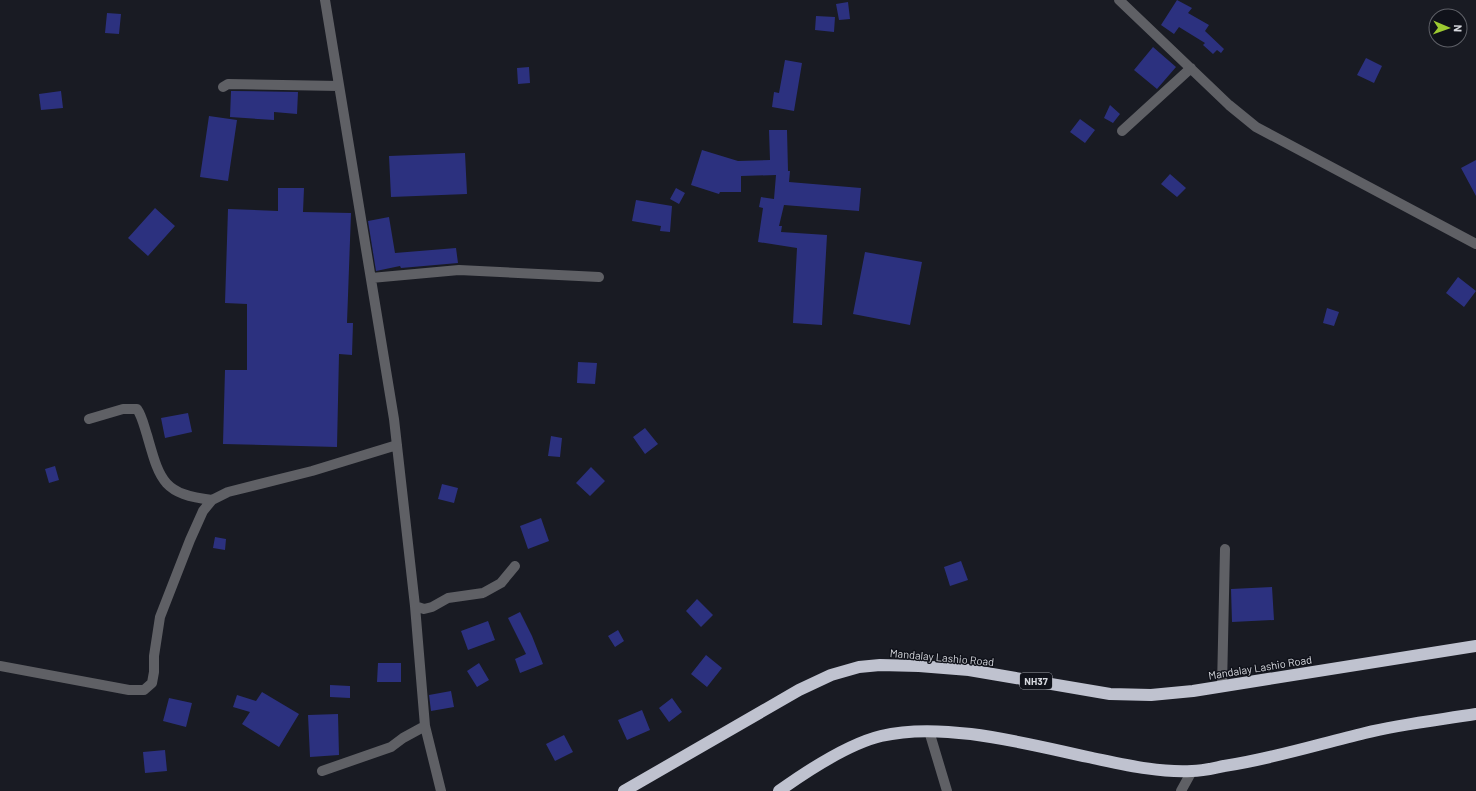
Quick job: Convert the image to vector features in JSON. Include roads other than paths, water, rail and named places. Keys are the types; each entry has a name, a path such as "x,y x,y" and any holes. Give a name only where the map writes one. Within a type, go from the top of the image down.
{"highway":[{"name":"Mandalay Lashio Road","path":"624,791 799,690 831,675 859,667 880,665 919,666 969,670 1110,694 1151,695 1222,687 1476,646"},
{"path":"779,791 800,776 861,742 882,736 929,731 967,734 1144,768 1192,771 1242,763 1368,732 1476,714"}],"street":[{"path":"325,0 397,445 415,606 425,726 441,791"},
{"path":"1119,0 1229,105 1256,127 1476,244"},
{"path":"1122,131 1191,68"},
{"path":"223,87 228,84 339,86"},
{"path":"371,278 459,270 599,277"},
{"path":"89,418 123,409 138,409 157,470 168,486 189,497 212,500"},
{"path":"0,666 129,690 144,690 152,683 154,656 160,616 203,511 212,500 228,492 312,471 397,445"},
{"path":"1222,687 1225,549"},
{"path":"415,606 424,608 432,607 448,598 483,593 501,583 515,566"},
{"path":"322,771 391,747 403,738 425,726"},
{"path":"929,731 947,791"},
{"path":"1181,791 1192,771"}]}
